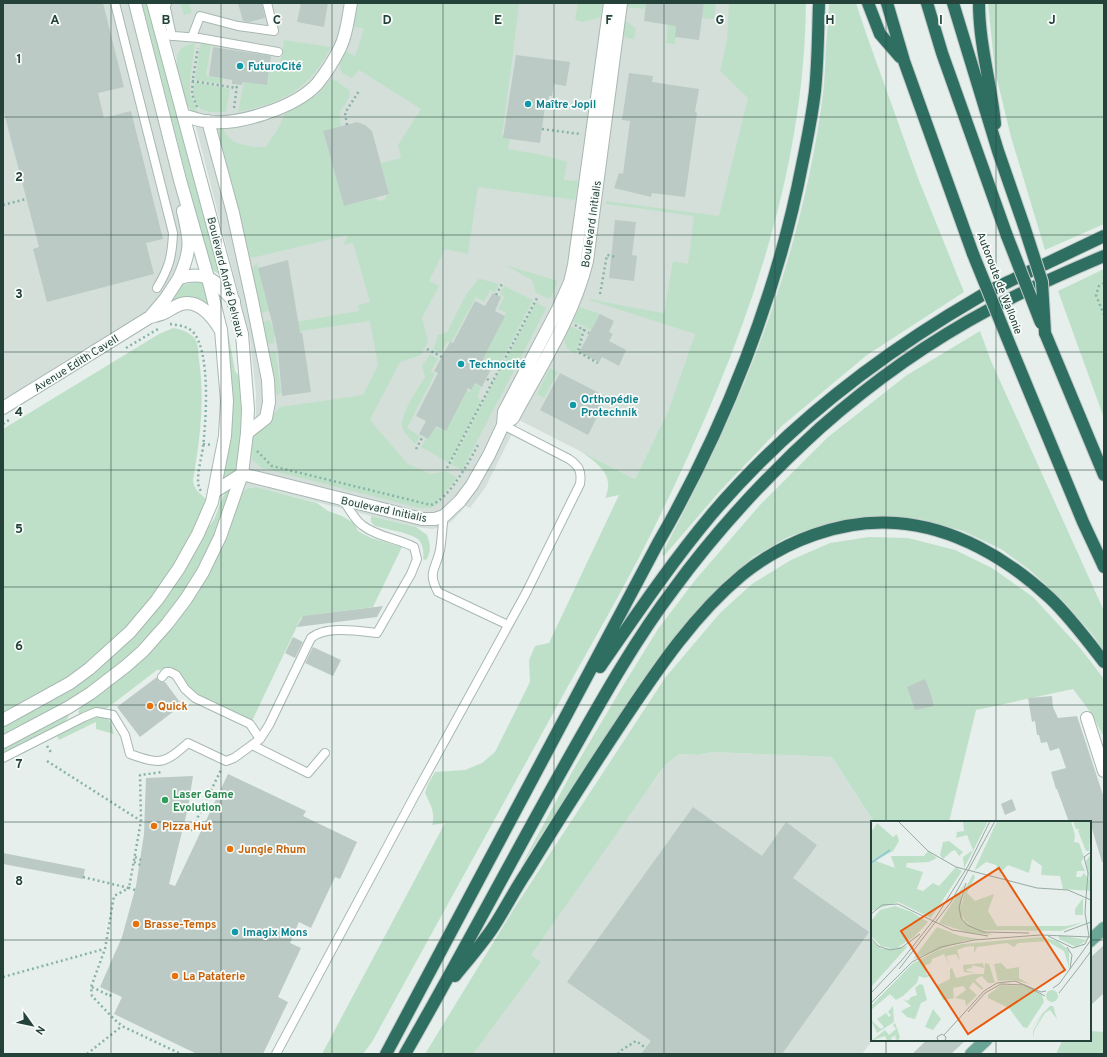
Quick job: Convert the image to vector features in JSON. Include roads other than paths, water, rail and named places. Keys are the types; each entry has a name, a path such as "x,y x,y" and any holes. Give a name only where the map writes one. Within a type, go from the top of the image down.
{"highway":[{"path":"386,1054 394,1042 567,714 679,506 725,408 761,316 790,225 809,133 815,84 819,3"},
{"path":"868,3 880,34 904,61"},
{"name":"Autoroute de Wallonie","path":"887,3 904,61 973,254 1080,515 1104,567"},
{"path":"927,3 942,54 1007,236 1045,333 1104,475"},
{"path":"953,3 998,151 1042,282 1045,333"},
{"path":"979,3 982,52 993,103 998,151"},
{"path":"567,714 648,596 679,555 713,513 798,426 835,394 912,337 980,296 1104,236"},
{"path":"405,1054 546,797 616,675 644,630 712,540 751,496 821,427 866,390 935,342 990,309 1104,256"},
{"path":"434,1003 492,929 525,874 608,744 649,682 682,639 719,596 743,575 770,556 797,541 825,531 846,526 882,522 914,524 943,532 975,545 1028,578 1052,600 1078,628 1104,662"},
{"path":"382,1054 394,1042"}],"main road":[{"path":"1091,940 1104,928"},
{"path":"971,1054 985,1041"}],"street":[{"name":"Boulevard André Delvaux","path":"3,720 70,683 130,632 157,600 179,568 198,534 213,497 223,447 227,401 221,330 180,180 135,3"},
{"path":"183,115 206,122 232,122 256,116 295,100 316,84 340,47 346,32 351,3"},
{"name":"Boulevard Initialis","path":"242,474 422,519 435,519 444,516 460,501 472,485 503,425 504,412 558,309 570,282 573,271 610,3"},
{"name":"Boulevard Initialis","path":"503,425 513,418 550,350 576,300 584,274 587,261 621,3"},
{"name":"Boulevard André Delvaux","path":"3,742 69,707 91,693 126,666 167,624 186,599 203,572 220,537 242,474 247,433 248,409 242,334 183,115 160,5"},
{"path":"206,122 233,213 268,380 269,402 266,418 247,433"},
{"path":"150,317 166,298 179,278 188,254 189,236 180,196 180,180"},
{"path":"179,278 197,274 208,278 214,281 234,301"},
{"path":"150,317 163,314 181,304 190,304 199,306 209,313 221,330"},
{"name":"Avenue Edith Cavell","path":"3,408 150,317"},
{"path":"213,497 242,474"},
{"path":"1087,718 1104,771"}],"lane":[{"path":"115,3 173,233 172,249 167,270 157,288"},
{"path":"196,37 200,16 238,26 274,31 267,3"},
{"path":"167,35 196,37 278,52"},
{"path":"276,1054 414,795 526,593 580,484 581,475 579,466 569,458 503,425"},
{"path":"3,758 96,712 116,712 125,735 130,754 148,760 160,761 171,758 188,743 226,761 234,758 260,739 269,725 311,638 315,634 340,629 377,633 411,574 417,558 414,547 404,542 374,533 361,524 343,500"},
{"path":"444,516 440,550 432,572 433,583 438,592 508,625"},
{"path":"162,677 166,672 176,674 184,689 195,698 250,724 260,739"},
{"path":"252,745 308,773 325,753"}],"place":[{"name":"FuturoCité","path":"240,66"},
{"name":"Maître Jopil","path":"528,104"},
{"name":"Technocité","path":"461,364"},
{"name":"Orthopédie Protechnik","path":"573,405"},
{"name":"Quick","path":"150,706"},
{"name":"Laser Game Evolution","path":"165,800"},
{"name":"Pizza Hut","path":"154,826"},
{"name":"Jungle Rhum","path":"230,849"},
{"name":"Brasse-Temps","path":"136,924"},
{"name":"Imagix Mons","path":"235,932"},
{"name":"La Pataterie","path":"175,976"}]}
